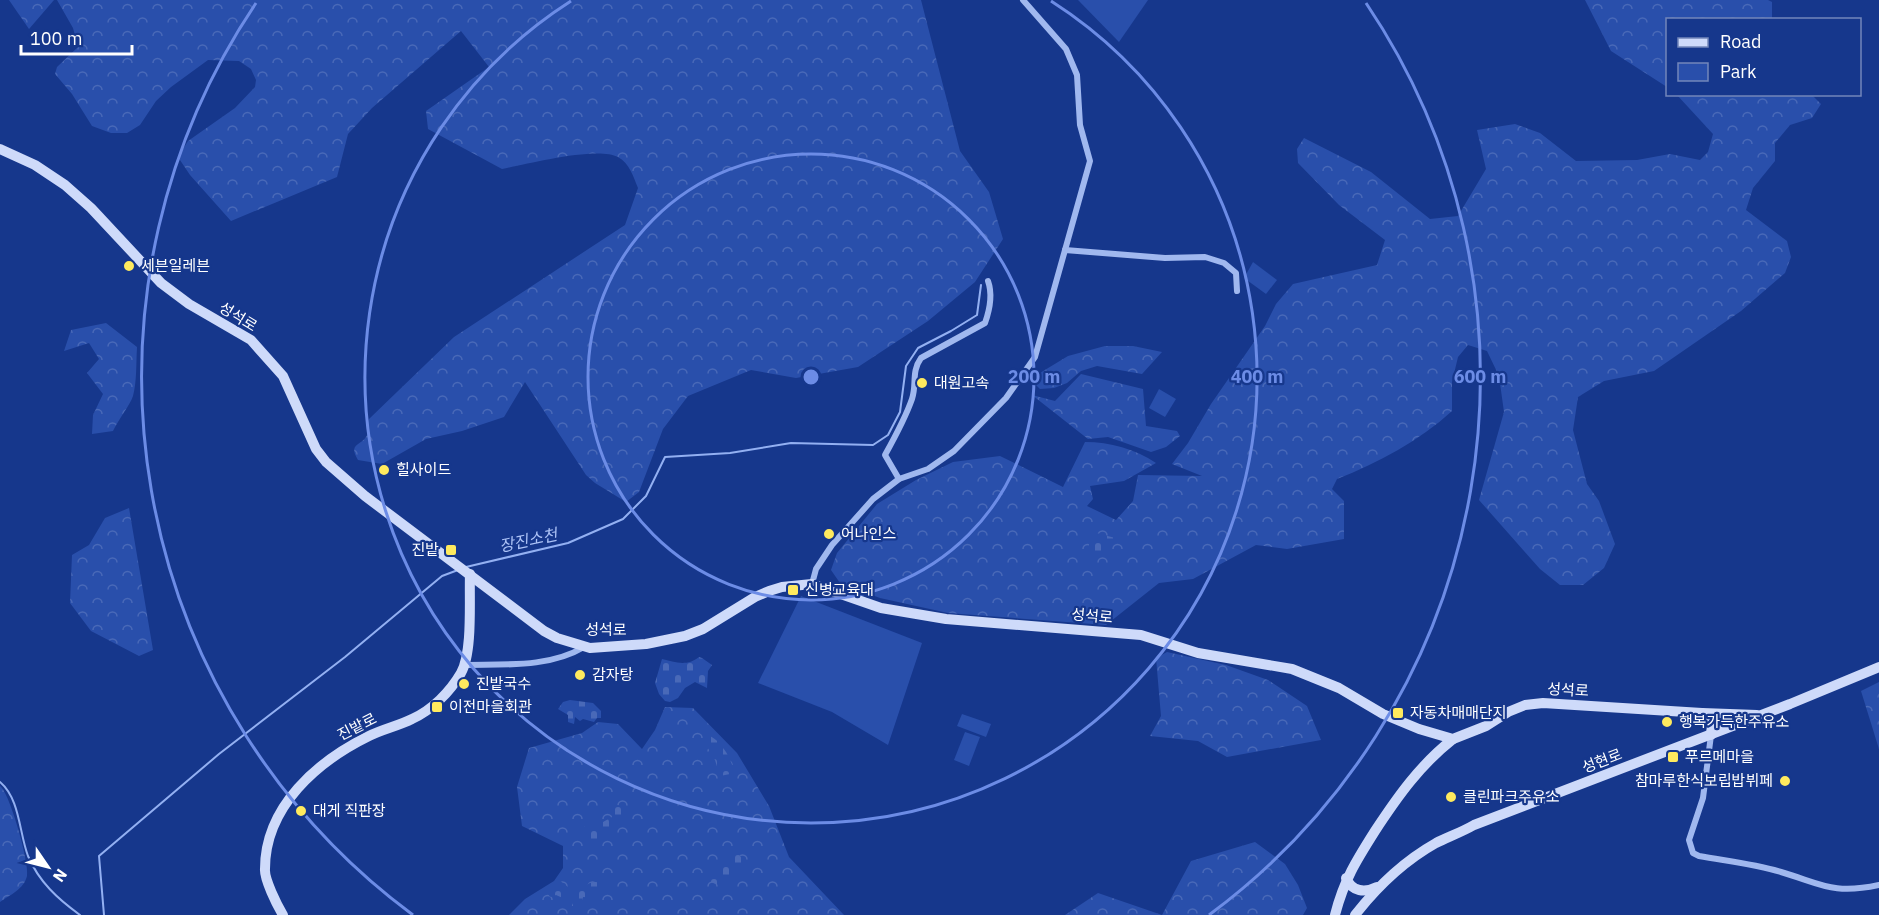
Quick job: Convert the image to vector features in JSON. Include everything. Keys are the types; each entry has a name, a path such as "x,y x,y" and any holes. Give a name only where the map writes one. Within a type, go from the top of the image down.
{"street":[{"path":"813,584 816,569 832,545 873,499 899,479 928,469 954,451 1006,398 1035,357 1090,161 1080,124 1077,75 1066,49 1023,0"},
{"name":"성석로","path":"0,149 34,165 65,185 91,208 161,283 189,304 251,340 283,376 316,449 326,462 365,496 544,631 557,638 585,646 606,647 646,644 684,636 721,619 755,597 782,587 813,584 881,608 946,619 1141,635 1198,653 1292,669 1339,688 1383,714 1419,729 1454,739 1486,726 1508,712 1525,705 1543,703 1763,715"},
{"path":"1065,250 1154,257 1205,257 1224,263 1236,273 1237,291"},
{"path":"899,479 885,456 913,396 915,367 921,358 986,324 991,290 988,281"},
{"name":"진밭로","path":"283,915 264,870 270,836 281,809 300,784 332,757 370,735 412,719 429,709 447,692 467,658 469,573"},
{"path":"464,665 527,664 570,655 585,646"},
{"name":"성현로","path":"1355,915 1383,884 1412,858 1474,825 1763,715 1867,674 1879,667"},
{"path":"1702,712 1712,724 1703,798 1689,840 1693,853 1779,871 1830,888 1848,890 1879,885"},
{"path":"1335,915 1346,879 1393,803 1433,755 1454,739"},
{"path":"1346,879 1352,886 1365,891 1383,884"}],"green space":[{"path":"9,0 54,0 29,29"},
{"path":"57,0 921,0 960,151 989,192 1003,239 975,282 928,321 858,367 796,378 751,370 688,396 663,429 639,492 626,502 586,475 525,382 504,417 462,431 426,439 382,464 358,460 354,450 367,435 369,419 454,337 625,225 638,188 628,167 618,157 595,154 562,157 502,169 428,129 426,111 489,67 461,31 372,108 348,134 337,177 231,221 190,175 178,157 188,141 235,108 255,87 256,80 251,69 239,61 208,60 156,101 140,125 127,133 111,133 92,126 72,94 55,74 57,67 78,47 73,28"},
{"path":"1078,0 1148,0 1119,42"},
{"path":"1585,0 1768,0 1772,2 1772,18 1666,18 1666,86 1611,51"},
{"path":"1678,96 1813,96 1821,104 1812,118 1790,125 1775,143 1775,161 1753,188 1746,210 1787,241 1791,257 1785,273 1741,311 1654,371 1604,381 1578,397 1573,430 1587,484 1599,501 1615,544 1604,568 1583,585 1560,585 1540,569 1479,500 1504,412 1499,376 1487,351 1468,345 1458,357 1452,382 1452,411 1426,432 1398,450 1337,479 1332,489 1344,501 1344,539 1287,549 1256,545 1193,579 1159,583 1106,625 948,613 880,598 840,583 831,570 837,553 877,504 916,480 953,462 1000,456 1063,487 1085,442 1104,443 1131,450 1156,463 1124,481 1090,486 1093,499 1087,506 1116,520 1133,501 1138,475 1202,476 1172,464 1265,326 1276,304 1293,284 1377,265 1385,240 1339,205 1298,163 1297,149 1304,138 1371,172 1430,219 1458,216 1486,169 1477,130 1515,124 1540,133 1576,161 1637,160 1670,154 1700,160 1708,152 1713,134"},
{"path":"1253,262 1277,280 1266,294 1244,278"},
{"path":"106,323 137,347 135,384 133,396 113,431 92,434 93,415 103,394 87,373 99,359 89,343 64,351 71,330"},
{"path":"1105,346 1133,346 1162,352 1142,374 1097,366 1081,371 1067,383 1054,388 1040,389 1030,379 1068,356"},
{"path":"1081,374 1143,389 1146,426 1177,431 1180,436 1166,447 1151,452 1108,437 1088,439 1032,395 1055,401"},
{"path":"1159,389 1176,399 1165,417 1149,408"},
{"path":"129,508 153,650 139,656 91,631 70,603 72,555 89,545 105,518"},
{"path":"1089,531 1115,538 1105,557 1089,553"},
{"path":"801,596 922,643 888,745 832,712 758,683"},
{"path":"1167,652 1226,665 1268,680 1307,706 1321,740 1227,757 1198,741 1150,736 1161,716 1156,658"},
{"path":"699,657 712,665 708,671 707,688 695,682 685,688 678,698 670,702 665,701 659,694 655,683 662,659 685,663"},
{"path":"1879,682 1879,749 1861,691"},
{"path":"570,700 593,703 601,711 601,718 597,718 594,722 583,719 580,721 575,717 574,724 568,722 568,715 558,709 563,702"},
{"path":"665,707 693,708 737,753 769,806 789,857 844,915 509,915 525,899 554,881 563,868 563,846 522,826 517,787 529,748 582,733 598,722 618,724 642,749 655,730"},
{"path":"962,714 991,724 986,737 957,726"},
{"path":"965,732 980,737 969,766 954,760"},
{"path":"707,735 716,740 727,754 733,769 730,774 720,776 715,760 706,745"},
{"path":"0,786 14,815 27,876 23,885 0,902"},
{"path":"618,805 625,811 622,816 618,817 617,827 613,833 594,845 584,840 581,833 584,827 612,817 614,806"},
{"path":"1255,842 1285,864 1298,885 1307,908 1303,915 1162,915 1191,861"},
{"path":"726,853 739,854 743,860 741,868 723,884 711,882 708,873 717,867"},
{"path":"559,880 573,891 580,891 592,882 601,883 604,888 599,898 583,897 582,904 572,906 572,902 556,895 549,896 553,885"},
{"path":"1098,893 1162,915 1065,915"}],"waterway":[{"name":"장진소천","path":"466,567 568,543 623,519 646,496 665,457 730,453 791,443 873,445 888,435 900,412 906,366 918,348 977,315 981,285"},
{"name":"장진소천","path":"104,915 99,856 219,754 345,657 442,576 458,570"},
{"path":"0,782 12,797 32,865 50,889 80,915"}],"place":[{"name":"세븐일레븐","path":"129,266"},
{"name":"대원고속","path":"922,383"},
{"name":"힐사이드","path":"384,470"},
{"name":"어나인스","path":"829,534"},
{"name":"진밭","path":"451,550"},
{"name":"신병교육대","path":"793,590"},
{"name":"감자탕","path":"580,675"},
{"name":"진밭국수","path":"464,684"},
{"name":"이전마을회관","path":"437,707"},
{"name":"자동차매매단지","path":"1398,713"},
{"name":"행복가득한주유소","path":"1667,722"},
{"name":"푸르메마을","path":"1673,757"},
{"name":"참마루한식보립밥뷔페","path":"1785,781"},
{"name":"클린파크주유소","path":"1451,797"},
{"name":"대게 직판장","path":"301,811"}]}
